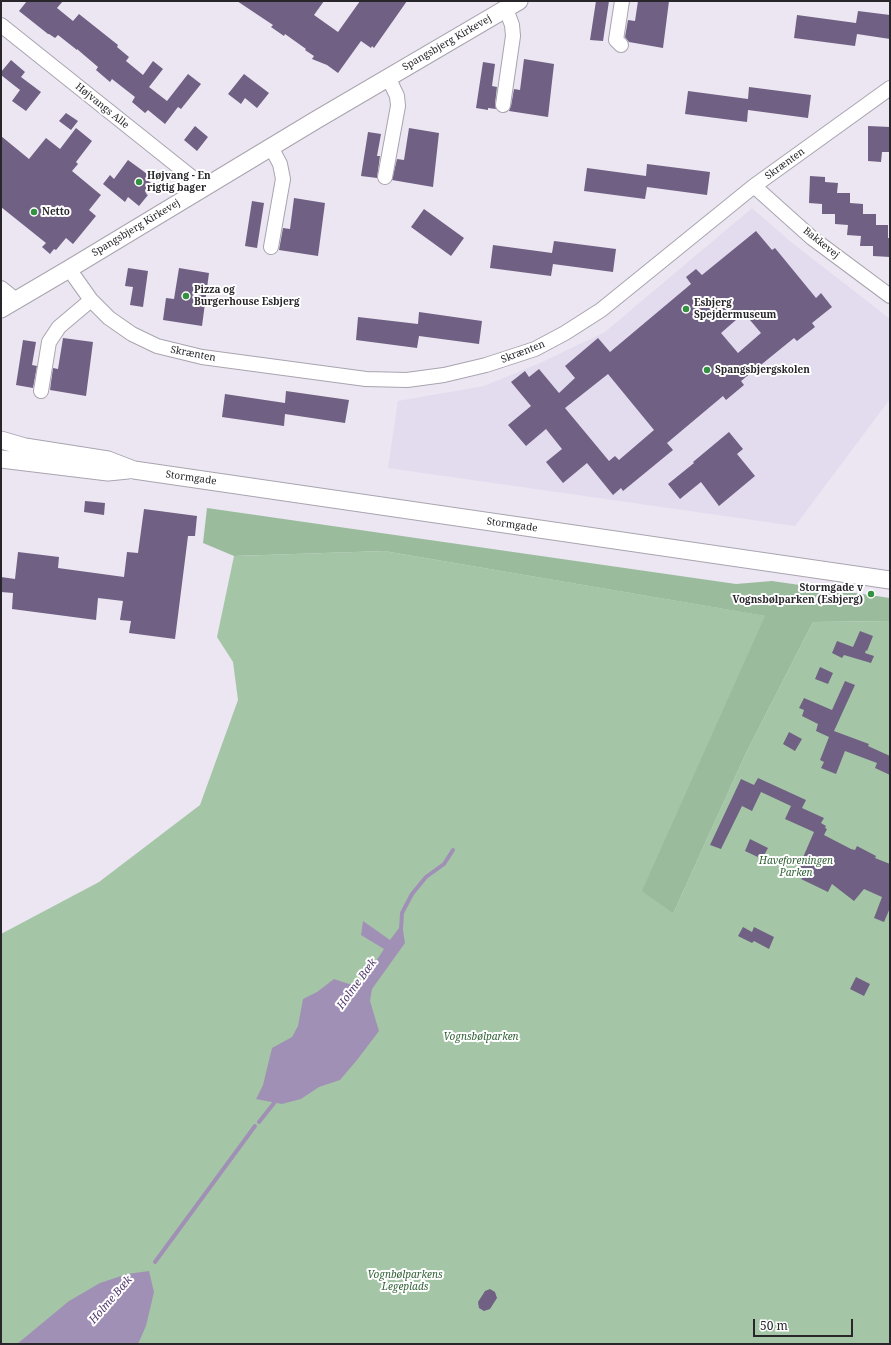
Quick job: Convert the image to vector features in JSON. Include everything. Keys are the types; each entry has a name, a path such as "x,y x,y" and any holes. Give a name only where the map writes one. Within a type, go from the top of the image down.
{"street":[{"path":"621,45 616,40 622,1"},
{"name":"Spangsbjerg Kirkevej","path":"1,309 69,270 388,77 513,5"},
{"name":"Spangsbjerg Kirkevej","path":"503,105 513,36 513,5"},
{"name":"Højvangs Alle","path":"1,25 204,187"},
{"path":"385,177 398,106 397,96 388,77"},
{"name":"Skrænten","path":"69,270 91,300 109,318 132,334 157,346 202,357 366,379 407,380 444,375 486,365 535,350 601,310 754,186 890,88"},
{"path":"271,147 280,164 283,179 271,246"},
{"name":"Bakkevej","path":"754,186 812,238 890,296"},
{"path":"1,288 16,300"},
{"path":"41,391 49,342 59,327 91,300"},
{"name":"Stormgade","path":"1,440 26,447 108,460 134,470"},
{"path":"1,447 26,447"},
{"name":"Stormgade","path":"1,459 108,472 134,470 890,580"}],"shaded area":[{"name":"Spangsbjergskolen","path":"752,208 791,242 890,319 890,399 795,526 388,468 398,401 484,386 538,364 605,332"}],"green space":[{"path":"207,508 736,584 772,581 890,598 890,621 813,622 746,753 673,914 642,891 765,616 384,551 234,556 203,543"},
{"path":"384,551 766,616 643,891 673,914 746,753 813,622 890,621 890,1344 1,1344 1,934 99,882 200,805 238,700 233,662 217,637 234,556"}],"water":[{"path":"363,921 390,940 402,924 405,943 372,989 370,1001 379,1031 340,1080 319,1087 301,1099 282,1104 256,1099 263,1085 272,1048 292,1037 298,1026 303,999 317,992 334,979 349,984 362,982 384,949 361,935"},
{"path":"149,1271 154,1292 146,1326 138,1344 17,1344 69,1301 100,1283 127,1274"}],"building":[{"path":"27,1 63,1 57,8 73,21 79,14 118,45 117,47 129,57 126,61 143,75 153,61 163,69 149,87 167,101 188,74 201,84 181,109 178,107 165,124 148,110 145,113 132,102 135,97 112,79 110,82 96,70 98,67 77,49 58,35 55,38 48,34 19,11"},
{"path":"237,1 324,1 314,15 338,32 360,1 407,1 374,48 372,46 371,48 361,41 338,73 327,65 312,59 314,56 305,50 306,49 285,34 284,36 271,27 273,25"},
{"path":"596,1 609,1 603,41 590,40"},
{"path":"638,1 669,1 663,48 629,42 625,37 628,20 635,21"},
{"path":"858,11 890,15 890,39 857,34 855,46 794,38 797,15 856,23"},
{"path":"524,59 554,64 548,117 509,111 514,89 520,90"},
{"path":"11,60 25,72 21,77 41,92 26,111 12,101 20,90 1,75 1,72"},
{"path":"483,62 495,64 492,86 497,87 495,104 496,109 488,108 488,110 476,108"},
{"path":"244,74 269,93 257,108 245,98 241,104 228,94"},
{"path":"749,87 811,95 808,118 748,110 747,122 685,114 688,91 748,99"},
{"path":"66,113 78,121 71,130 59,121"},
{"path":"195,126 208,137 197,151 184,140"},
{"path":"868,126 890,127 890,152 882,152 881,162 868,161"},
{"path":"76,128 92,141 76,162 78,164 72,171 101,195 89,210 96,216 73,244 66,238 56,250 54,249 50,254 42,247 46,243 1,207 1,136 29,159 46,138 60,149"},
{"path":"409,128 439,133 433,187 392,180 397,159 404,160"},
{"path":"368,132 381,134 377,156 380,156 377,178 361,176"},
{"path":"128,160 150,176 147,180 152,186 146,194 148,195 139,206 128,197 125,202 103,184 110,175 114,179"},
{"path":"647,164 710,172 707,195 647,187 645,199 584,191 587,168 646,176"},
{"path":"810,176 825,177 825,182 838,183 837,193 850,193 850,203 863,204 863,214 876,214 876,225 888,225 890,257 873,256 873,246 860,246 861,236 847,235 848,225 835,224 835,214 822,214 822,204 809,203"},
{"path":"294,198 325,203 318,256 279,250 283,228 290,229"},
{"path":"252,201 264,203 257,248 245,246"},
{"path":"424,209 464,238 451,256 411,227"},
{"path":"756,231 772,250 775,248 816,298 821,293 832,307 812,323 815,327 797,341 794,338 741,381 744,385 726,400 723,396 667,443 673,450 623,491 621,488 613,495 587,463 563,483 546,462 562,449 546,429 526,446 508,425 531,406 511,382 525,371 529,377 539,369 559,393 575,378 565,366 598,338 610,352 691,284 686,277 696,269 702,275","holes":["744,313 761,333 738,353 721,333","608,374 654,430 619,460 615,456 609,461 565,408"]},
{"path":"554,241 616,249 613,272 553,264 551,276 490,268 493,245 552,253"},
{"path":"128,268 148,271 143,307 130,305 133,287 125,286"},
{"path":"179,268 209,273 202,326 163,320 166,298 174,299"},
{"path":"419,312 482,321 479,344 419,336 417,348 356,340 358,317 418,324"},
{"path":"63,338 93,342 86,396 50,390 53,368 58,369"},
{"path":"23,340 36,342 32,365 37,366 33,388 16,385"},
{"path":"286,391 349,400 345,423 285,414 284,426 222,417 225,394 285,403"},
{"path":"729,432 743,449 737,454 755,476 719,506 701,482 680,499 668,484"},
{"path":"85,501 105,503 104,515 84,512"},
{"path":"144,509 197,516 195,536 188,536 175,639 129,633 131,621 120,620 123,601 98,598 96,620 12,609 13,593 1,592 1,577 15,579 18,552 59,557 58,568 124,577 127,552 138,553"},
{"path":"860,631 873,636 865,653 874,656 871,663 844,655 842,658 832,653 837,641 853,647"},
{"path":"820,667 833,673 828,684 815,679"},
{"path":"845,681 855,685 834,731 869,744 868,746 890,756 890,775 875,768 877,763 845,751 836,774 821,768 824,762 820,760 829,737 816,731 818,724 802,716 804,710 799,708 804,698 832,710"},
{"path":"789,732 802,739 795,751 783,744"},
{"path":"758,778 806,800 802,808 824,818 821,823 826,826 825,828 827,829 824,835 851,849 855,850 857,846 876,856 875,858 890,864 890,908 884,922 874,918 882,897 864,889 854,901 832,884 828,892 794,874 814,832 785,819 791,806 761,792 752,811 742,806 721,849 710,845 741,779 754,785"},
{"path":"750,839 768,848 762,859 745,851"},
{"path":"743,927 752,932 754,927 774,937 769,949 754,941 752,943 738,936"},
{"path":"856,977 870,984 864,996 850,989"},
{"path":"490,1289 495,1292 497,1298 490,1309 484,1311 479,1308 478,1302 485,1291"}],"waterway":[{"name":"Holme Bæk","path":"401,929 402,913 412,894 426,877 444,864 453,850"},
{"name":"Holme Bæk","path":"259,1122 278,1098"},
{"name":"Holme Bæk","path":"155,1262 255,1126"}],"place":[{"name":"Højvang - En rigtig bager","path":"139,182"},
{"name":"Netto","path":"34,212"},
{"name":"Pizza og Burgerhouse Esbjerg","path":"186,296"},
{"name":"Esbjerg Spejdermuseum","path":"686,309"},
{"name":"Spangsbjergskolen","path":"707,370"},
{"name":"Stormgade v Vognsbølparken (Esbjerg)","path":"871,594"}],"park label":[{"name":"Haveforeningen Parken","path":"796,866"},
{"name":"Vognsbølparken","path":"481,1037"},
{"name":"Vognbølparkens Legeplads","path":"405,1280"}]}
